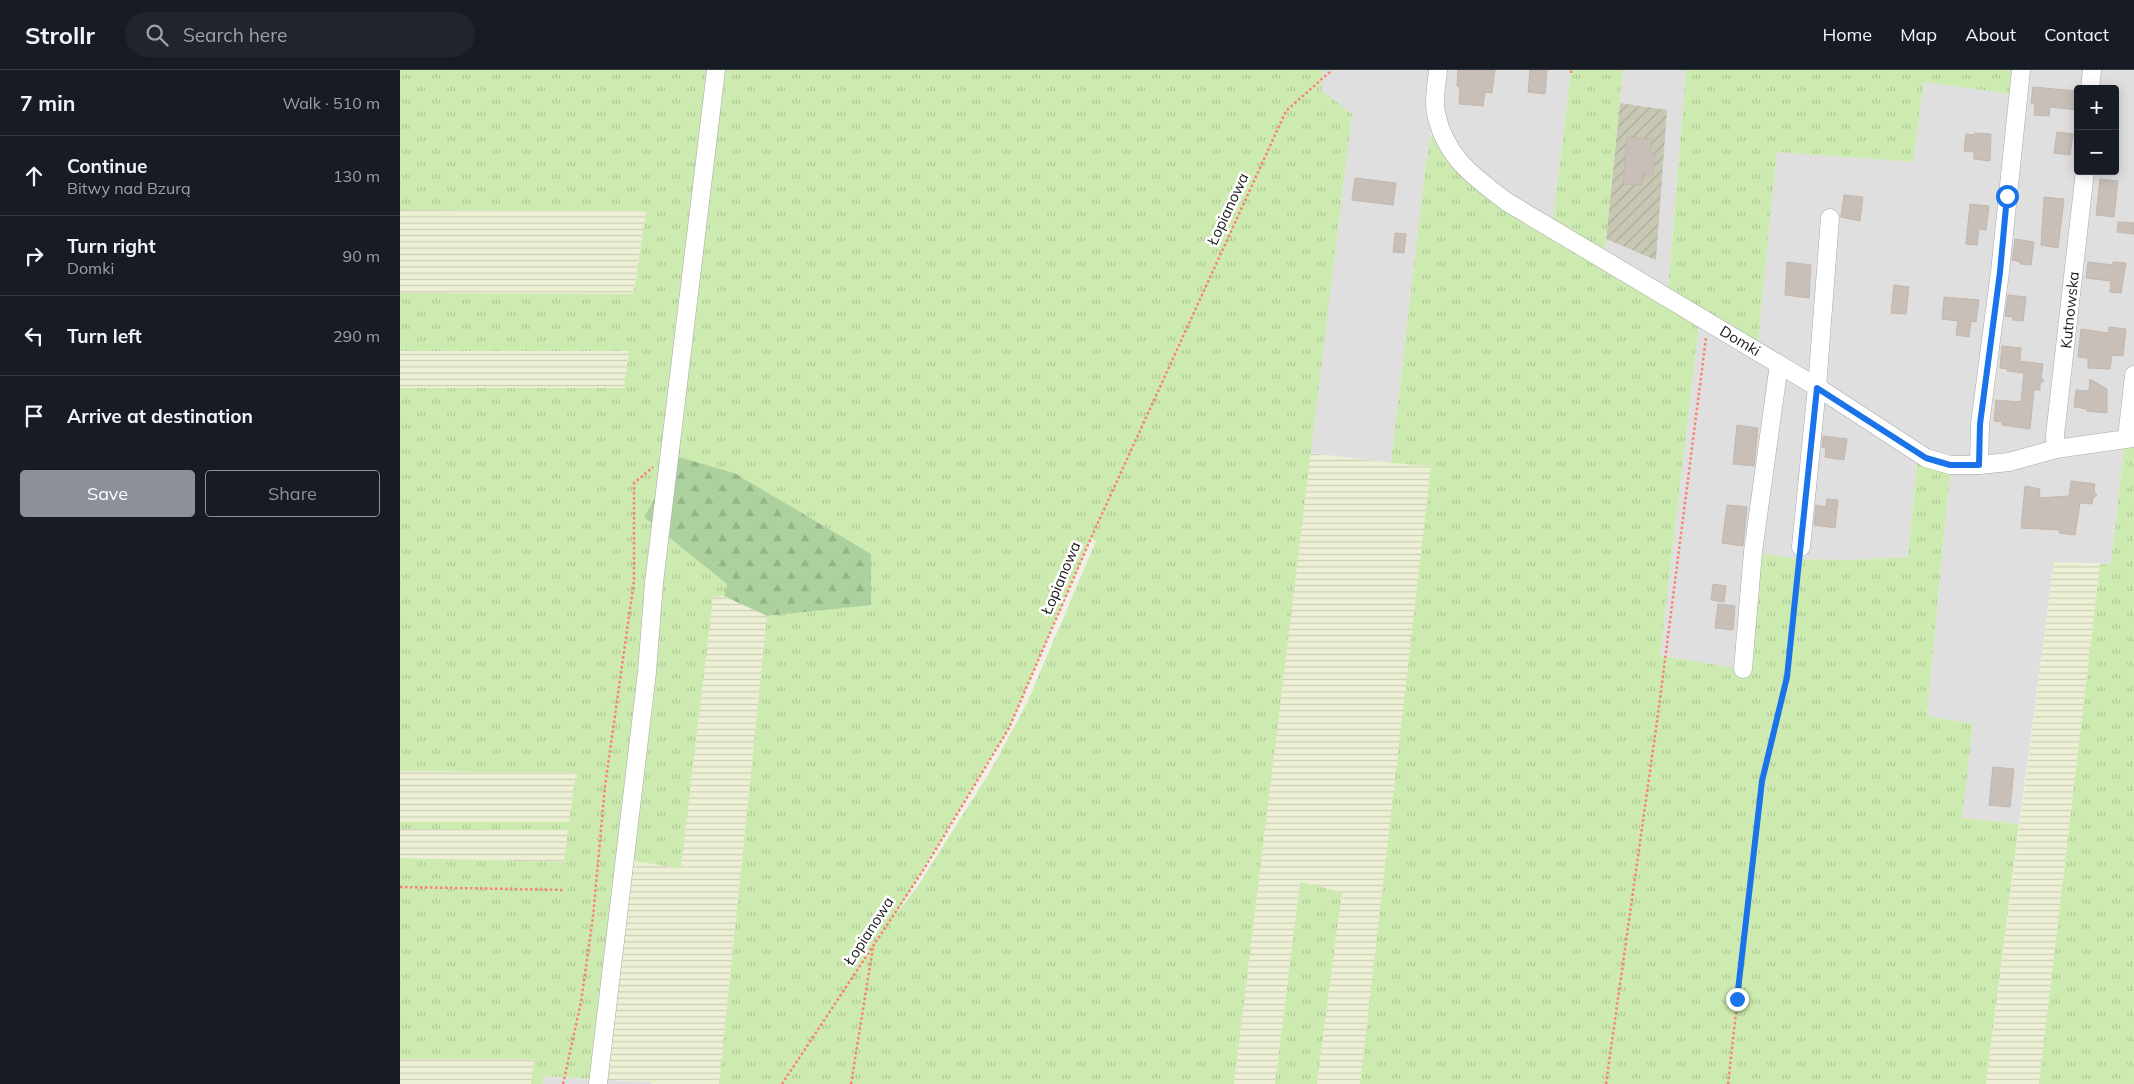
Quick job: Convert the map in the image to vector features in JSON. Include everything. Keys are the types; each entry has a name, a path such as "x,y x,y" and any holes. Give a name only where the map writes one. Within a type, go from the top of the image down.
{"street":[{"path":"598,1084 647,672 654,583 716,70"},
{"name":"Domki","path":"1438,70 1436,112 1450,152 1476,179 1507,202 1779,364 1926,458 1950,465 1979,465 2009,462 2056,449 2130,438"},
{"path":"1979,465 1980,424 2000,272 2021,70"},
{"path":"2090,85 2092,70"},
{"name":"Kutnowska","path":"2056,449 2055,435 2085,175"},
{"path":"1801,547 1817,388 1830,218"},
{"path":"1743,669 1753,552 1779,364"},
{"path":"2130,438 2134,375"}],"path":[{"name":"Łopianowa","path":"782,1084 924,869 1009,728 1091,538 1286,111 1332,70"},
{"path":"1606,1084 1657,716 1708,322"},
{"path":"562,1084 581,1002 593,917 605,786 634,580 634,483 670,452"},
{"path":"1728,1084 1762,781 1787,677 1801,547"},
{"path":"400,887 565,890"},
{"path":"851,1084 873,946"}],"shaded area":[{"path":"1324,70 1571,70 1552,229 1450,152 1436,91 1391,463 1310,453 1346,163 1321,90"},
{"path":"1623,70 1686,70 1668,290 1605,250"},
{"path":"2021,70 2134,70 2134,437 2056,449 1964,459 1926,450 1758,342 1777,152 1913,162 1924,81 2018,95"},
{"path":"1620,103 1667,110 1656,260 1606,239"},
{"path":"1426,163 1432,466 1360,1084 1317,1084 1342,893 1300,882 1275,1084 1234,1084 1310,453 1391,463"},
{"path":"400,210 646,211 633,294 400,293"},
{"path":"1699,324 1917,461 1908,557 1848,560 1796,559 1753,552 1743,669 1660,657"},
{"path":"629,350 625,388 400,388 400,351"},
{"path":"2124,447 2111,564 2054,562 2019,824 1961,818 1973,724 1927,716 1950,472"},
{"path":"2054,562 2100,564 2039,1084 1986,1084"},
{"path":"713,596 724,596 767,616 719,1084 651,1084 651,1082 608,1080 633,860 681,867"},
{"path":"400,771 576,773 569,822 400,822"},
{"path":"400,829 568,830 564,862 400,858"},
{"path":"400,1059 534,1059 531,1084 400,1084"},
{"path":"544,1076 651,1082 651,1084 543,1084"}],"green space":[{"path":"400,70 1324,70 1321,90 1352,114 1234,1084 719,1084 767,616 871,604 727,584 724,596 713,597 681,868 633,861 608,1080 544,1076 543,1084 531,1084 534,1059 400,1059 400,858 564,862 568,830 400,829 400,822 569,822 576,773 400,771 400,388 624,388 629,351 400,351 400,293 633,294 646,211 400,210","holes":["1091,538 1096,541 1027,703 991,770 919,884 893,919 1009,728"]},
{"path":"1571,70 1623,70 1605,250 1668,289 1686,70 2021,70 2018,95 1924,82 1913,162 1777,152 1758,342 1699,325 1660,656 1743,669 1753,552 1796,559 1848,560 1908,557 1917,461 1950,472 1927,716 1973,724 1962,818 2019,824 1986,1084 1360,1084 1431,466 1391,463 1426,163 1436,112 1450,152 1552,228"},
{"path":"2124,447 2134,447 2134,1084 2039,1084 2100,564 2111,564"},
{"path":"679,457 734,473 871,554 871,605 767,616 724,596 727,584 644,517"},
{"path":"1300,882 1342,892 1317,1084 1275,1084"}],"building":[{"path":"1458,70 1495,70 1492,93 1485,92 1483,106 1459,104"},
{"path":"1530,70 1547,70 1545,94 1528,92"},
{"path":"2033,87 2074,91 2074,110 2050,107 2049,116 2034,115 2035,104 2031,103"},
{"path":"2057,132 2073,134 2070,155 2054,153"},
{"path":"1975,133 1991,134 1990,161 1974,159 1974,152 1964,151 1966,134 1974,135"},
{"path":"1627,137 1652,139 1650,154 1655,154 1653,175 1643,174 1642,185 1623,184"},
{"path":"1355,178 1396,183 1393,205 1352,200"},
{"path":"2100,179 2118,181 2114,217 2096,215"},
{"path":"1844,195 1863,197 1860,221 1841,217"},
{"path":"2044,197 2064,199 2058,248 2041,245"},
{"path":"1970,204 1989,206 1986,230 1979,229 1977,245 1966,244"},
{"path":"2118,222 2134,223 2134,234 2117,232"},
{"path":"1395,233 1406,234 1404,253 1393,252"},
{"path":"2015,239 2034,242 2031,265 2020,264 2021,262 2012,260"},
{"path":"1787,262 1811,265 1809,298 1785,295"},
{"path":"2088,262 2113,265 2113,262 2126,263 2121,293 2110,292 2111,281 2086,278"},
{"path":"1894,285 1909,287 1906,314 1891,313"},
{"path":"2008,295 2026,297 2023,321 2013,320 2013,317 2005,316"},
{"path":"1944,297 1979,300 1976,322 1971,321 1969,337 1956,335 1958,321 1942,319"},
{"path":"2109,327 2126,329 2123,356 2112,355 2110,369 2088,368 2088,358 2078,357 2081,329 2108,333"},
{"path":"2002,346 2021,348 2020,361 2043,364 2041,377 2044,381 2040,383 2040,390 2034,390 2030,429 2002,425 2002,422 1994,421 1996,400 2021,402 2024,373 2007,371 2008,369 2000,368"},
{"path":"2090,379 2107,389 2107,413 2087,411 2087,409 2074,407 2076,390 2089,391"},
{"path":"1737,425 1758,428 1754,466 1733,464"},
{"path":"1823,436 1847,439 1844,460 1825,457 1826,448 1822,447"},
{"path":"2071,481 2095,484 2094,491 2097,495 2093,498 2092,504 2080,503 2075,535 2059,533 2060,530 2021,528 2025,486 2040,489 2039,498 2069,496"},
{"path":"1827,499 1838,500 1835,528 1814,525 1816,505 1826,507"},
{"path":"1727,505 1747,507 1743,546 1722,543"},
{"path":"1713,584 1726,586 1724,602 1711,600"},
{"path":"1718,604 1735,606 1733,630 1715,628"},
{"path":"1993,767 2014,769 2010,807 1989,805"}],"route":[{"path":"1737,999 1762,781 1787,677 1800,567 1817,388 1926,458 1950,465 1979,465 1980,424 2000,272 2007,196"}]}
